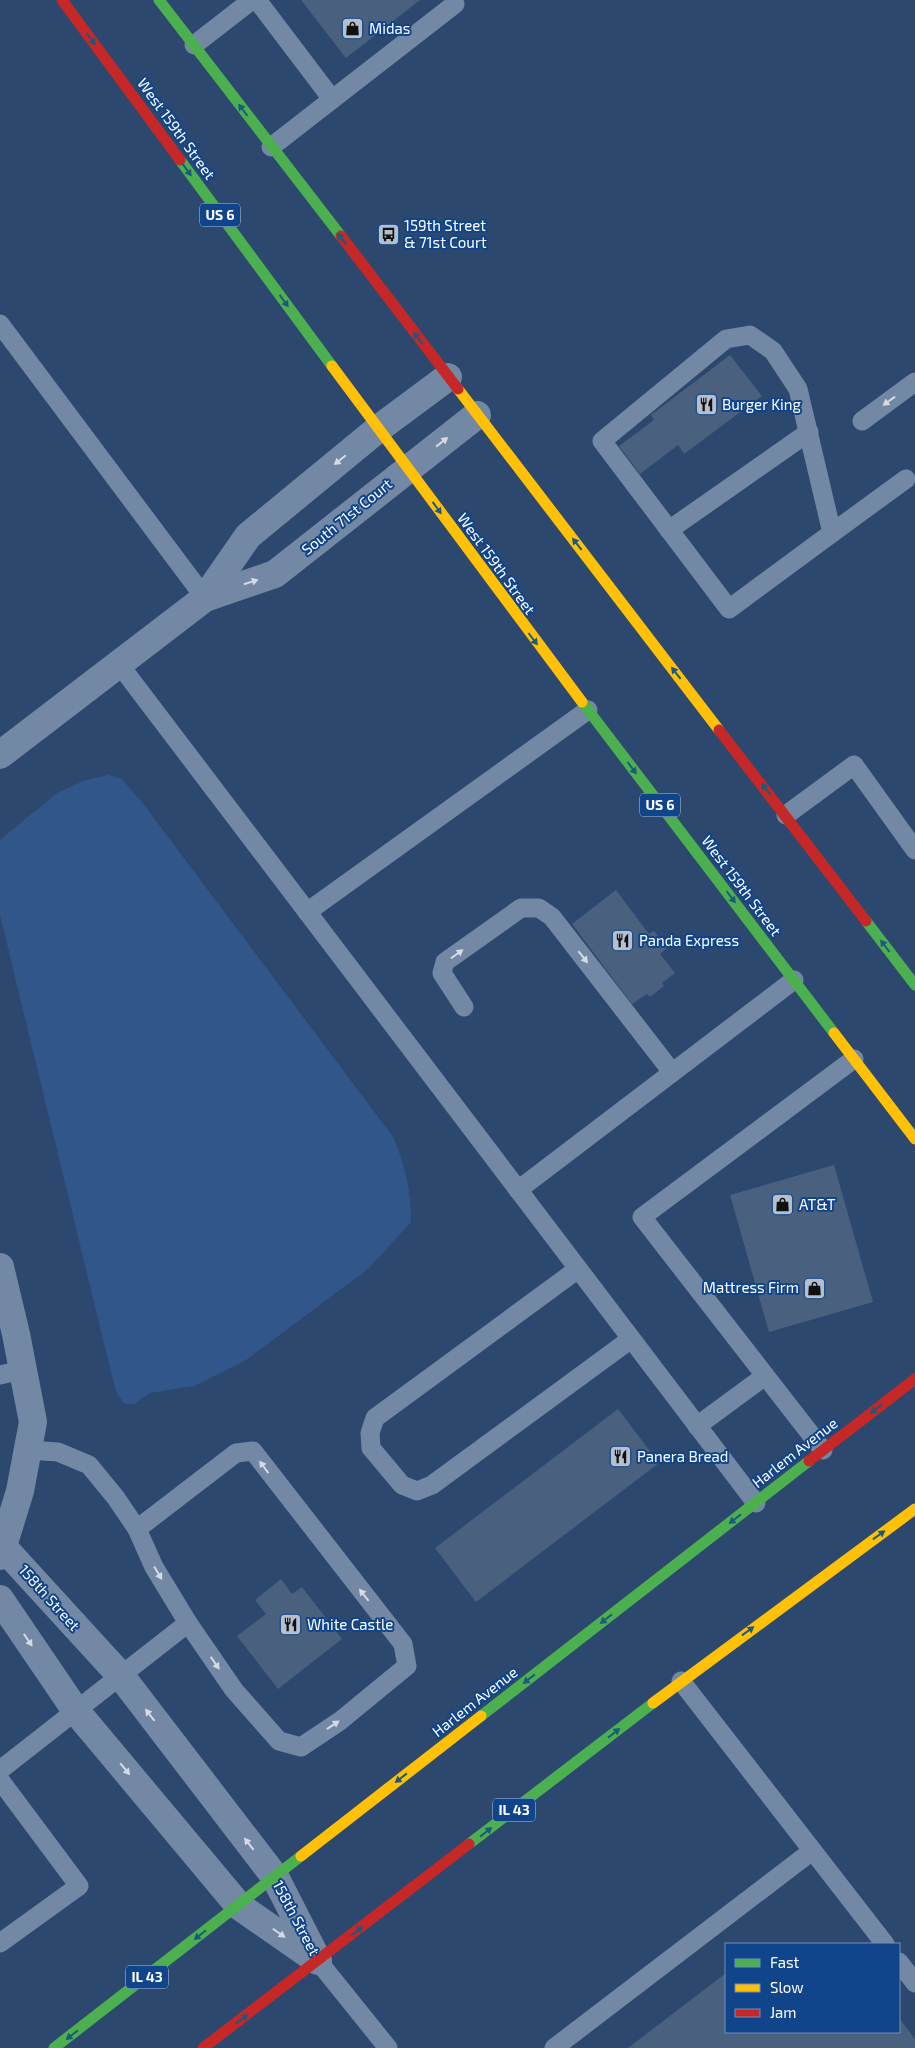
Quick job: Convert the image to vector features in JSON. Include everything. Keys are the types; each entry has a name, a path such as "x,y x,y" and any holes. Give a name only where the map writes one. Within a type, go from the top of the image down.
{"main road":[{"name":"West 159th Street","path":"62,0 588,710 915,1138"},
{"path":"159,0 915,984"},
{"name":"Harlem Avenue","path":"54,2048 915,1379"},
{"name":"IL 43","path":"203,2048 681,1682 915,1509"}],"street":[{"name":"South 71st Court","path":"0,755 205,598 248,536 378,429 448,377"},
{"name":"South 71st Court","path":"205,598 275,574 477,415"},
{"path":"0,1267 12,1372 32,1422 20,1491 2,1552"},
{"name":"158th Street","path":"2,1552 121,1676 275,1877 318,1961"},
{"name":"158th Street","path":"0,1599 76,1710 239,1906 318,1961"}],"lane":[{"path":"194,45 252,0"},
{"path":"257,0 332,99"},
{"path":"271,147 455,4"},
{"path":"0,324 205,598"},
{"path":"832,533 798,389 773,351 750,336 726,339 602,441 729,608 832,533 906,478"},
{"path":"862,421 915,382"},
{"path":"669,530 809,432"},
{"path":"119,664 756,1503"},
{"path":"307,912 588,710"},
{"path":"786,815 854,765 915,850"},
{"path":"464,1007 442,973 445,962 521,908 539,908 552,917 672,1072"},
{"path":"518,1190 794,980"},
{"path":"823,1450 642,1216 854,1059"},
{"path":"578,1269 375,1418 370,1433 371,1448 402,1485 417,1491 432,1485 631,1339"},
{"path":"697,1426 765,1376"},
{"path":"27,1450 58,1452 89,1465 116,1498 137,1529 154,1567 234,1690 279,1741 301,1746 340,1721 407,1666 403,1644 253,1451 236,1453 137,1529"},
{"path":"0,1770 188,1622"},
{"path":"681,1682 884,1943"},
{"path":"0,1780 79,1886 0,1943"},
{"path":"554,2048 812,1851"},
{"path":"318,1961 388,2048"},
{"path":"900,1963 915,1983"}],"water":[{"path":"108,775 122,779 144,805 393,1137 407,1178 411,1210 411,1222 368,1269 246,1360 194,1386 150,1393 134,1404 125,1404 117,1394 0,915 0,840 57,793 83,781"}],"building":[{"name":"Midas","path":"301,0 420,0 346,58"},
{"name":"Burger King","path":"730,355 762,396 684,454 678,445 640,474 619,446 654,420 651,415"},
{"name":"Panda Express","path":"616,890 649,934 654,931 667,948 660,954 675,973 662,983 664,986 650,997 647,994 632,1004 572,924"},
{"path":"834,1165 873,1302 769,1332 730,1195"},
{"path":"618,1409 659,1463 476,1602 435,1548"},
{"name":"White Castle","path":"281,1579 292,1594 302,1587 342,1639 278,1689 237,1636 266,1614 255,1600"},
{"path":"725,1974 725,2033 900,2033 900,2019 915,2039 915,2048 628,2048"}],"traffic: fast":[{"path":"159,0 341,236"},
{"path":"180,160 332,366"},
{"path":"582,702 834,1033"},
{"path":"866,921 915,985"},
{"path":"481,1716 809,1461"},
{"path":"469,1844 653,1703"},
{"path":"54,2048 301,1856"}],"traffic: slow":[{"path":"332,366 582,702"},
{"path":"458,389 719,730"},
{"path":"834,1033 915,1139"},
{"path":"653,1703 915,1509"},
{"path":"301,1856 481,1716"}],"traffic: jam":[{"path":"62,0 180,160"},
{"path":"341,236 458,389"},
{"path":"719,730 866,921"},
{"path":"809,1461 915,1379"},
{"path":"203,2048 469,1844"}],"place":[{"name":"Midas","path":"353,29"},
{"name":"159th Street & 71st Court","path":"388,235"},
{"name":"Burger King","path":"706,405"},
{"name":"Panda Express","path":"623,941"},
{"name":"AT&T","path":"783,1205"},
{"name":"Mattress Firm","path":"815,1288"},
{"name":"Panera Bread","path":"621,1457"},
{"name":"White Castle","path":"291,1625"}]}
